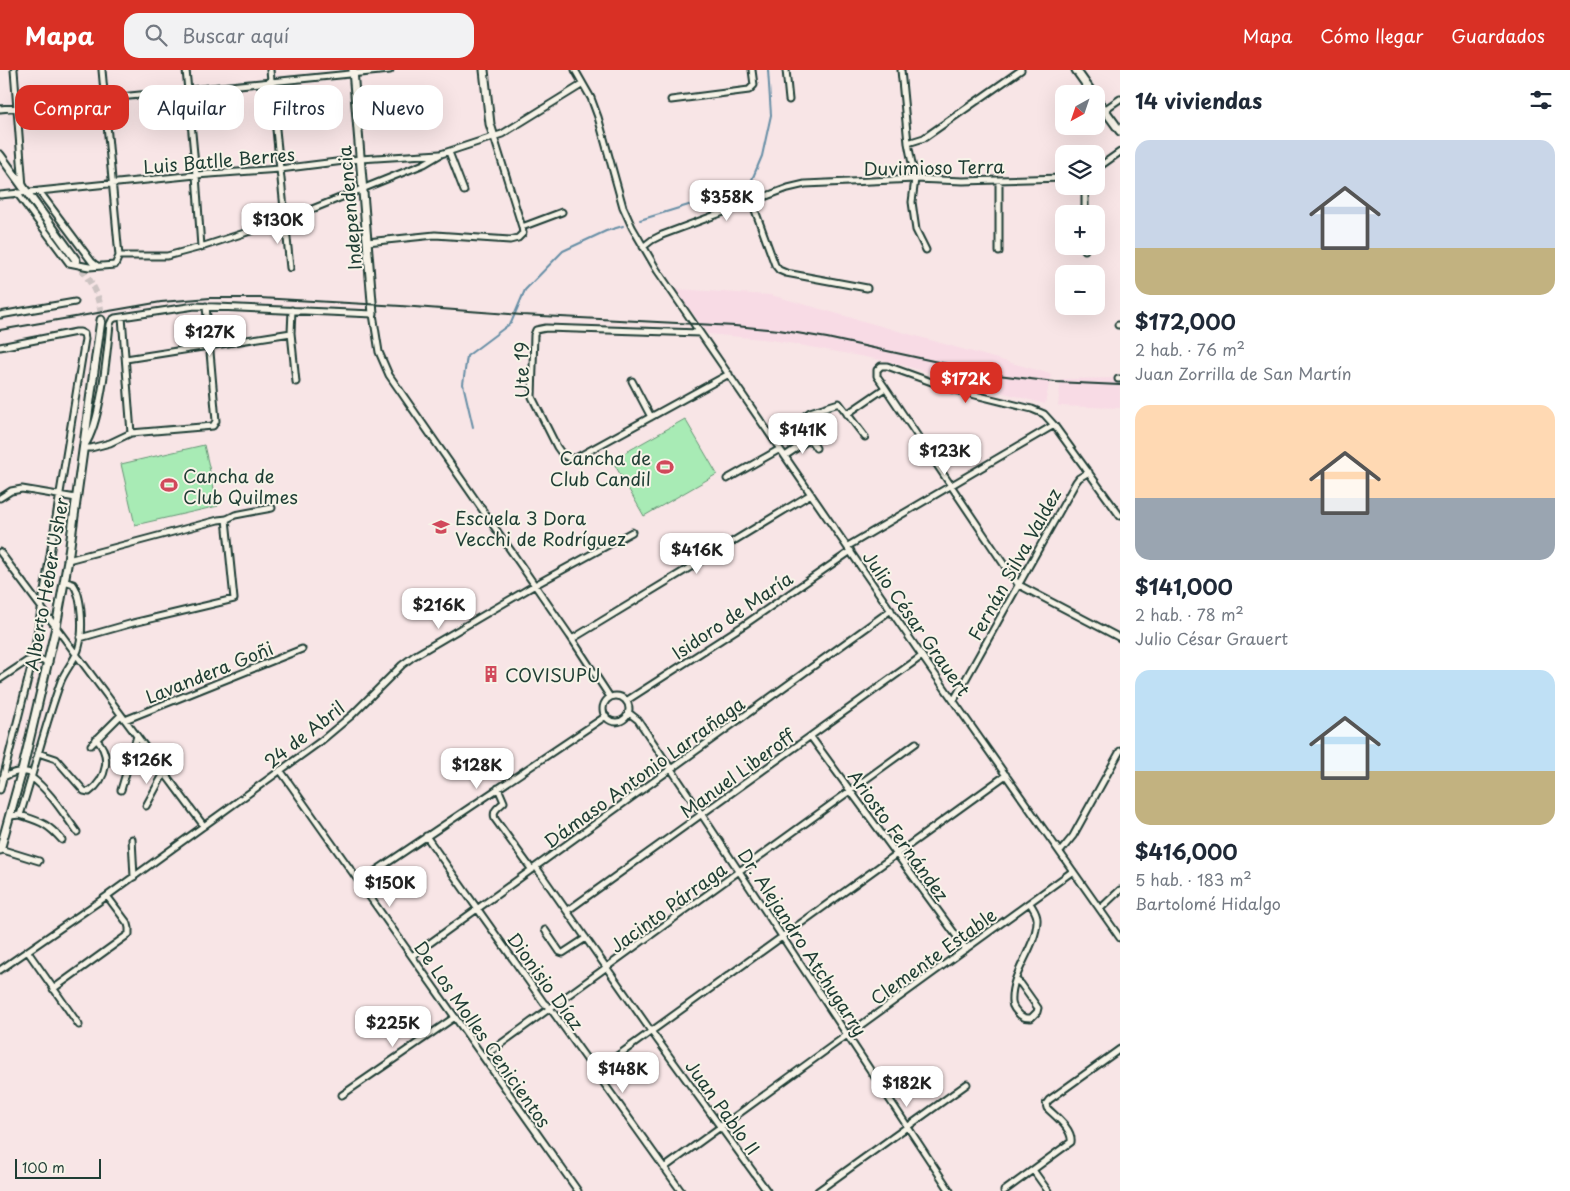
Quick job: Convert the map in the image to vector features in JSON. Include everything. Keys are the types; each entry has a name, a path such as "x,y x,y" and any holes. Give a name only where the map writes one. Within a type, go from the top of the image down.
{"street":[{"path":"14,70 15,89"},
{"path":"102,70 103,85"},
{"path":"186,70 188,85"},
{"path":"270,70 290,268"},
{"path":"236,85 353,72 390,70"},
{"path":"367,242 435,236 510,240 518,238 523,233 490,124 484,70"},
{"name":"Julio César Grauert","path":"575,70 584,84 598,117 623,207 643,247 693,324 922,656 1120,938"},
{"path":"671,100 749,90 754,85 752,70"},
{"path":"786,70 789,100"},
{"path":"901,70 908,143 915,179 912,202 916,230 926,250"},
{"path":"908,143 927,136 1021,70"},
{"path":"1076,70 1087,85"},
{"name":"Independencia","path":"353,72 373,314"},
{"path":"119,256 167,256 285,220 424,164 441,154 494,137 584,84"},
{"path":"1105,109 1120,99"},
{"path":"0,109 15,108"},
{"path":"1105,111 1120,131"},
{"path":"18,130 25,190"},
{"path":"17,193 69,263 89,267 115,265 119,256 107,130"},
{"path":"192,130 200,247"},
{"path":"449,152 464,191"},
{"path":"1105,163 1120,152"},
{"name":"Luis Batlle Berres","path":"0,195 25,190 39,191 196,175 441,154"},
{"path":"0,155 76,260"},
{"name":"Duvimioso Terra","path":"643,247 662,235 805,184 915,179 945,181 1055,178"},
{"path":"999,180 999,252"},
{"path":"39,191 92,262 97,266"},
{"path":"752,202 775,265 779,270 805,277 867,288"},
{"path":"522,227 562,212"},
{"path":"0,316 74,302"},
{"path":"206,306 216,421 212,426 131,433 110,443 83,448 92,432 112,320 122,316 195,306 206,306 373,314 379,352 389,375 535,585 610,697"},
{"path":"292,310 290,333 296,382"},
{"path":"122,316 131,433"},
{"name":"Alberto Heber Usher","path":"0,849 2,835 10,816 22,771 56,627 68,560 101,320"},
{"name":"Ute 19","path":"651,416 580,455 569,458 562,454 532,397 534,335 536,330 546,328 700,332"},
{"name":"Alberto Heber Usher","path":"0,347 76,332 84,334 85,339 33,659 0,790"},
{"path":"126,359 290,333"},
{"path":"1120,516 1044,414 1032,409 951,389 887,366 879,367 877,370 878,376 885,388 1019,585 1120,638"},
{"path":"632,381 651,416 729,374"},
{"path":"847,414 885,388"},
{"path":"816,448 798,421 810,412 839,402 865,437"},
{"name":"Isidoro de María","path":"626,701 744,625 849,549 950,486 1054,425"},
{"path":"784,456 810,438"},
{"path":"727,479 780,449"},
{"name":"Fernán Silva Valdez","path":"954,700 1076,482 1089,472"},
{"path":"0,498 11,491 28,489 76,498"},
{"path":"572,639 811,494"},
{"path":"68,560 226,519 235,515 272,508"},
{"path":"80,638 133,623 234,599 226,519"},
{"name":"24 de Abril","path":"0,970 134,877 342,724 414,656 535,585 632,532"},
{"path":"0,552 204,826"},
{"path":"20,815 62,680 80,644 81,613 79,598 73,584 64,581"},
{"name":"Dámaso Antonio Larrañaga","path":"412,956 891,610"},
{"name":"Lavandera Goñi","path":"125,720 302,649"},
{"name":"Manuel Liberoff","path":"567,911 922,656"},
{"path":"0,679 27,661 33,659 49,662"},
{"path":"617,696 626,701 629,706 629,713 625,718 618,721 606,716 604,707 610,697 617,696"},
{"name":"Dr. Alejandro Atchugarry","path":"629,713 638,720 671,768 950,1191"},
{"path":"91,745 121,715"},
{"path":"359,882 606,716"},
{"path":"121,790 137,736"},
{"name":"Ariosto Fernández","path":"810,737 966,949"},
{"path":"38,753 56,759 84,791 89,792 101,777 106,762 104,749 96,739"},
{"name":"Jacinto Párraga","path":"484,1056 916,743"},
{"path":"1060,852 1073,836 1120,751"},
{"name":"De Los Molles Cenicientos","path":"280,770 578,1191"},
{"path":"2,778 11,773 22,771 31,775 56,803 76,832"},
{"path":"146,806 164,773"},
{"path":"595,1072 1006,775"},
{"name":"Juan Pablo II","path":"498,788 504,802 495,812 496,819 567,911 767,1191"},
{"path":"10,816 20,815 43,822 52,828 62,840"},
{"name":"Dionisio Díaz","path":"426,836 544,1003 550,1008 681,1191"},
{"path":"132,839 134,877"},
{"path":"0,849 39,861"},
{"name":"Clemente Estable","path":"664,1168 1073,871"},
{"path":"1100,908 1120,890"},
{"path":"53,988 129,934 130,928 128,924 107,896"},
{"path":"1016,980 1038,1008 1031,1018 1022,1016 1013,1007 1012,1002 1016,980 1036,931 1038,919 1030,904"},
{"path":"545,930 560,952 563,953 586,938"},
{"path":"28,952 79,1026"},
{"path":"342,1095 456,1017"},
{"path":"1004,1191 1071,1142 1072,1137 1068,1131 1047,1108 1048,1100 1120,1048"},
{"path":"818,1191 966,1084"},
{"path":"1033,1170 1048,1191"}],"shaded area":[{"path":"675,289 771,295 1051,374 1045,404 887,361 772,340 708,334"},
{"path":"1120,378 1120,408 1058,406 1061,379"}],"green space":[{"name":"Cancha de Club Candil","path":"685,419 717,474 644,516 612,460"},
{"name":"Cancha de Club Quilmes","path":"204,445 218,506 135,525 121,464"}],"waterway":[{"path":"640,220 734,191 751,182 762,156 771,115 768,70"},
{"path":"473,427 463,384 467,356 511,323 525,290 563,251 606,231 623,226"}],"tunnel":[{"path":"76,260 97,295 101,320"}],"railway":[{"path":"0,330 161,302 210,298 260,298 779,330 827,338 998,375 1055,382 1120,385"}],"place":[{"name":"Cancha de Club Candil","path":"665,467"},
{"name":"Cancha de Club Quilmes","path":"169,485"},
{"name":"Escuela 3 Dora Vecchi de Rodríguez","path":"441,527"},
{"name":"COVISUPU","path":"491,674"}]}
